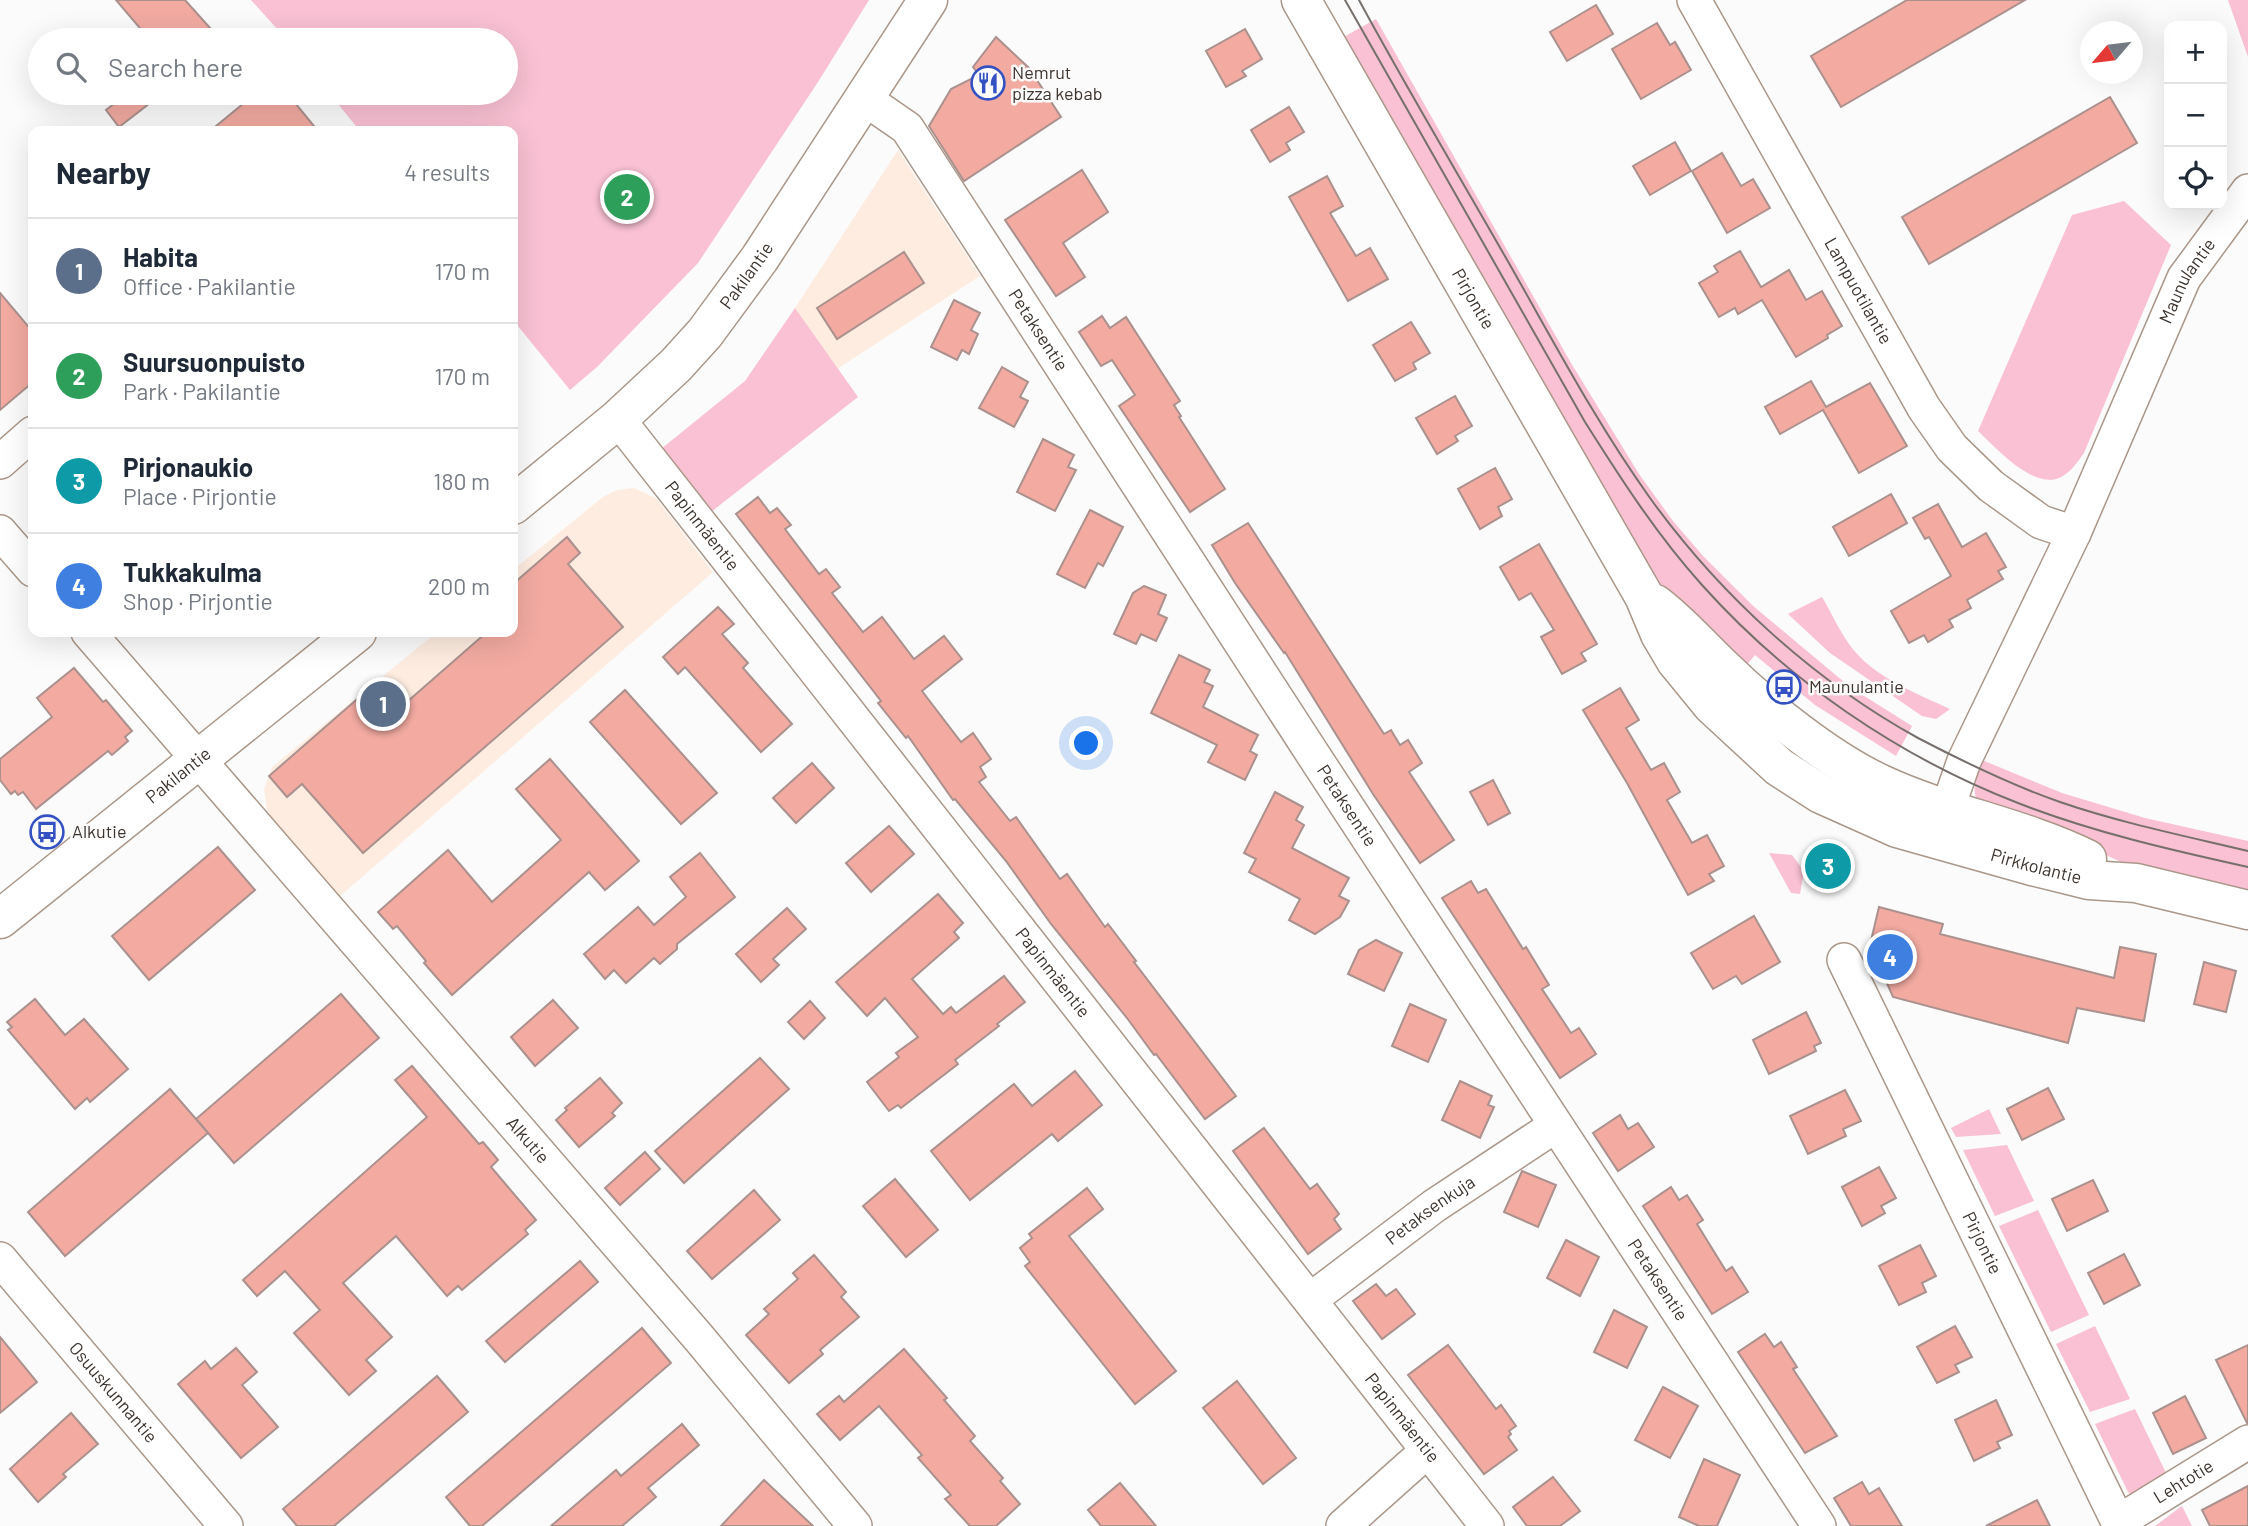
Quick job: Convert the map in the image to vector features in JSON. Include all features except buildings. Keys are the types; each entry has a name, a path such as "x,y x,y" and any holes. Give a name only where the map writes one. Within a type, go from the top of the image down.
{"main road":[{"name":"Pakilantie","path":"518,501 618,419 676,365 705,333 760,258 928,0"},
{"name":"Pirjontie","path":"1301,0 1644,596 1660,634 1695,686 1732,725 1771,760 1802,782 1852,809 1897,828 1942,823"},
{"name":"Pakilantie","path":"0,919 351,637"},
{"name":"Pirkkolantie","path":"1942,823 2032,866 2089,880 2136,883 2248,910"}],"street":[{"name":"Lampuotilantie","path":"1694,0 1924,408 1952,448 1991,486 2041,522 2074,533"},
{"name":"Petaksentie","path":"865,99 907,128 1555,1126 1819,1526"},
{"name":"Maunulantie","path":"1942,823 1986,710 2074,533 2184,278 2248,191"},
{"name":"Papinmäentie","path":"618,419 1487,1526"},
{"path":"0,462 28,437"},
{"path":"0,532 28,564"},
{"name":"Alkutie","path":"92,637 699,1338 855,1526"},
{"name":"Pirjontie","path":"1844,960 2119,1524"},
{"name":"Petaksenkuja","path":"1310,1300 1434,1206 1555,1126"},
{"name":"Osuuskunnantie","path":"0,1259 226,1526"},
{"name":"Lehtotie","path":"2119,1524 2248,1442"},
{"path":"1343,1526 1427,1451"}],"shaded area":[{"path":"251,0 869,0 698,263 597,367 570,390 518,326 518,126 356,126 339,105 518,105 518,28 276,28"},
{"path":"2228,0 2248,0 2248,57"},
{"path":"1376,19 1571,363 1639,474 1673,521 1704,557 1752,605 1850,687 1912,726 1896,756 1815,705 1755,655 1745,667 1703,635 1644,568 1340,39"},
{"path":"898,150 980,276 837,369 795,308"},
{"path":"2124,201 2171,245 2084,453 2072,469 2056,479 2035,477 2014,464 1978,431 2072,215"},
{"path":"795,308 858,397 711,512 661,449 745,381"},
{"path":"634,488 656,498 713,572 339,897 273,821 267,810 264,789 272,767 431,637 518,637 518,566 603,497 617,490"},
{"path":"1822,597 1849,644 1870,666 1895,683 1950,709 1936,719 1922,716 1830,653 1788,614"},
{"path":"1982,760 2062,793 2145,818 2248,841 2248,894 2136,869 2050,829 1980,804 1974,788"},
{"path":"1769,853 1792,855 1804,871 1800,894 1791,893"},
{"path":"1989,1109 2001,1134 1956,1137 1951,1128"},
{"path":"2007,1145 2034,1201 1995,1216 1963,1150"},
{"path":"2038,1210 2089,1315 2051,1332 1999,1226"},
{"path":"2095,1326 2130,1399 2090,1412 2056,1344"},
{"path":"2135,1409 2168,1477 2133,1497 2128,1492 2095,1424"},
{"path":"2182,1506 2192,1526 2155,1526"}],"tram line":[{"path":"1345,0 1585,422 1670,546 1735,620 1808,684 1848,713 1888,739 1974,784 2018,803 2103,832 2248,867"},
{"path":"1359,0 1612,441 1677,534 1771,633 1842,690 1879,715 1970,764 2083,810 2248,851"}],"place":[{"name":"Nemrut pizza kebab","path":"988,83"},
{"name":"Suursuonpuisto","path":"627,197"},
{"name":"Maunulantie","path":"1784,687"},
{"name":"Habita","path":"383,704"},
{"name":"Alkutie","path":"47,832"},
{"name":"Pirjonaukio","path":"1828,866"},
{"name":"Tukkakulma","path":"1890,957"}]}
